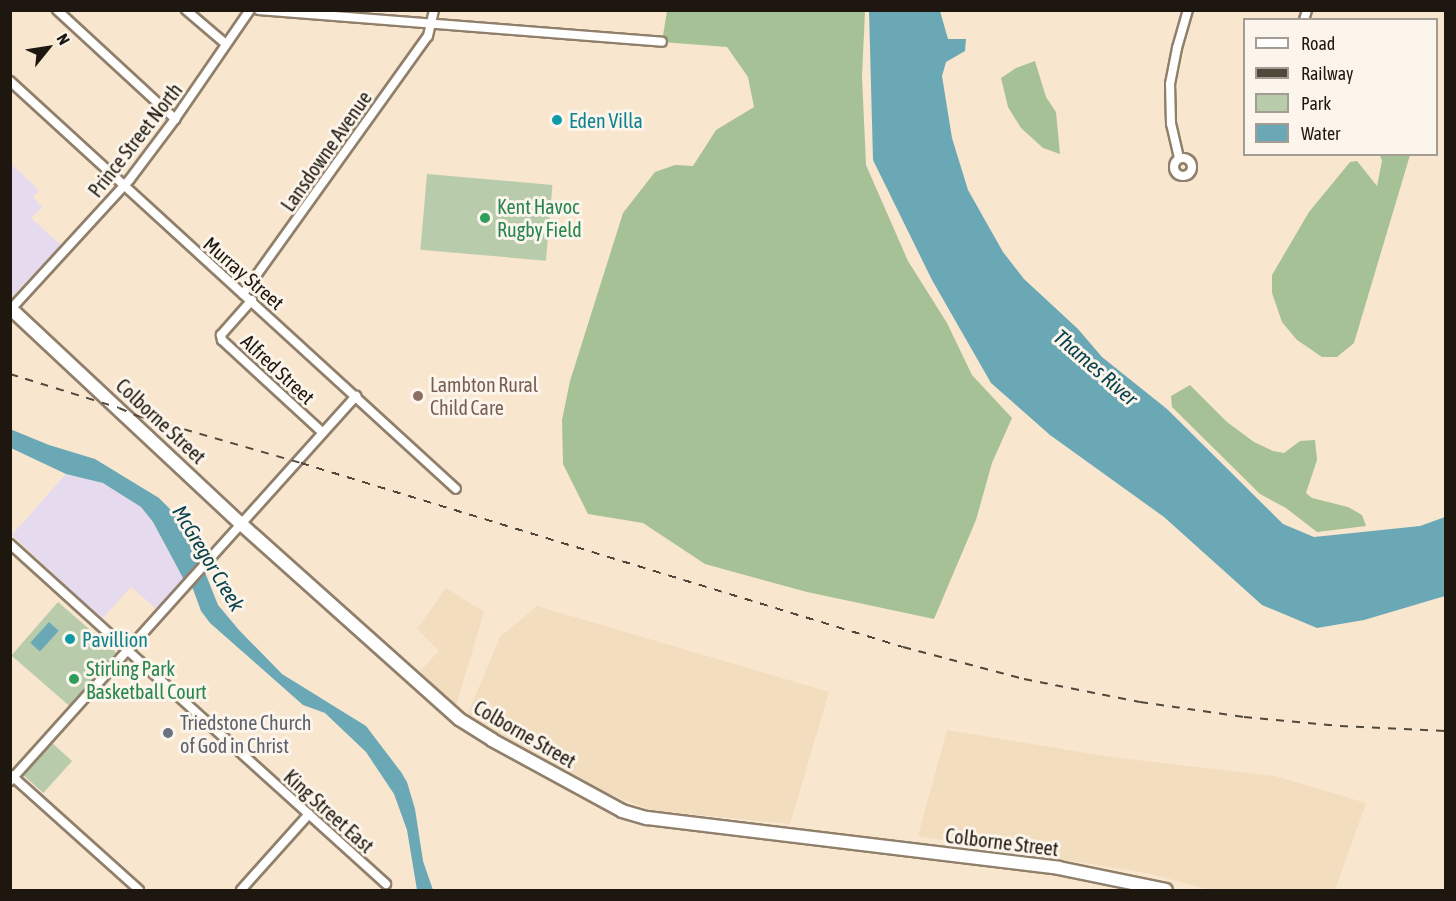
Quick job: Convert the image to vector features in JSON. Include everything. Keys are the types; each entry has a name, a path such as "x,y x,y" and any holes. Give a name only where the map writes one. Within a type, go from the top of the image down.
{"street":[{"path":"57,10 176,119"},
{"path":"186,10 226,44"},
{"name":"Prince Street North","path":"11,308 123,186 176,119 250,10"},
{"path":"259,10 662,42"},
{"path":"433,25 434,10"},
{"path":"1179,158 1171,124 1170,84 1188,10"},
{"name":"Lansdowne Avenue","path":"243,294 428,36 433,25"},
{"name":"Murray Street","path":"10,81 456,489"},
{"name":"Alfred Street","path":"252,300 221,335 222,340 323,433"},
{"name":"Colborne Street","path":"11,308 240,523 459,719 501,746 622,811 646,818 1059,868 1166,891"},
{"path":"139,891 12,777 356,396"},
{"name":"King Street East","path":"10,544 386,884"},
{"path":"241,891 309,814"}],"shaded area":[{"path":"11,164 39,190 33,197 42,207 31,218 61,245 11,298"},
{"path":"66,474 88,477 112,487 141,507 153,522 178,570 186,578 158,610 131,587 102,619 12,535"},
{"path":"446,588 484,612 456,706 419,672 439,651 417,629"},
{"path":"537,606 829,692 790,824 651,810 572,780 466,718 500,637"},
{"path":"947,730 1111,757 1275,776 1366,803 1335,890 1211,890 1146,873 918,836"}],"green space":[{"path":"667,11 865,11 862,77 866,165 908,261 947,323 972,375 1012,418 992,463 976,520 934,619 807,592 705,564 643,523 588,514 563,464 562,420 570,381 623,213 655,172 675,165 693,166 716,130 754,107 748,77 727,47 662,42"},
{"path":"1035,61 1046,97 1056,112 1060,154 1043,148 1021,128 1008,107 1001,78 1016,68"},
{"path":"1380,156 1410,156 1354,343 1337,357 1322,357 1297,340 1282,322 1272,293 1272,275 1309,212 1350,162 1357,161 1377,186 1382,161"},
{"name":"Kent Havoc Rugby Field","path":"427,174 553,185 546,261 420,250"},
{"path":"1190,385 1227,422 1254,442 1273,451 1284,453 1300,441 1315,440 1317,460 1306,493 1312,498 1348,507 1362,515 1366,526 1317,532 1286,508 1260,494 1172,407 1171,396"},
{"path":"58,602 116,653 70,706 11,656"},
{"path":"52,743 72,761 43,793 23,775"}],"water":[{"name":"Thames River","path":"869,11 940,11 948,39 966,39 965,51 946,62 942,76 952,138 968,190 1003,252 1024,279 1078,329 1102,357 1167,409 1283,524 1314,537 1420,526 1445,517 1445,596 1364,620 1317,628 1262,605 1164,517 1050,435 991,383 932,280 873,160"},
{"name":"McGregor Creek","path":"10,429 49,445 95,459 159,498 174,513 198,555 218,605 239,630 282,674 366,726 401,772 407,782 415,809 423,861 433,890 417,890 407,830 394,794 366,752 325,713 303,705 210,623 201,611 193,589 183,578 153,522 141,507 103,483 66,474 11,448"},
{"path":"49,622 59,631 40,652 30,643"}],"railway":[{"path":"10,374 138,416 301,463 903,647 1024,679 1140,702 1244,717 1340,726 1446,731"}],"place":[{"name":"Eden Villa","path":"557,120"},
{"name":"Kent Havoc Rugby Field","path":"485,218"},
{"name":"Lambton Rural Child Care","path":"418,396"},
{"name":"Pavillion","path":"70,639"},
{"name":"Stirling Park Basketball Court","path":"74,679"},
{"name":"Triedstone Church of God in Christ","path":"168,733"}]}
